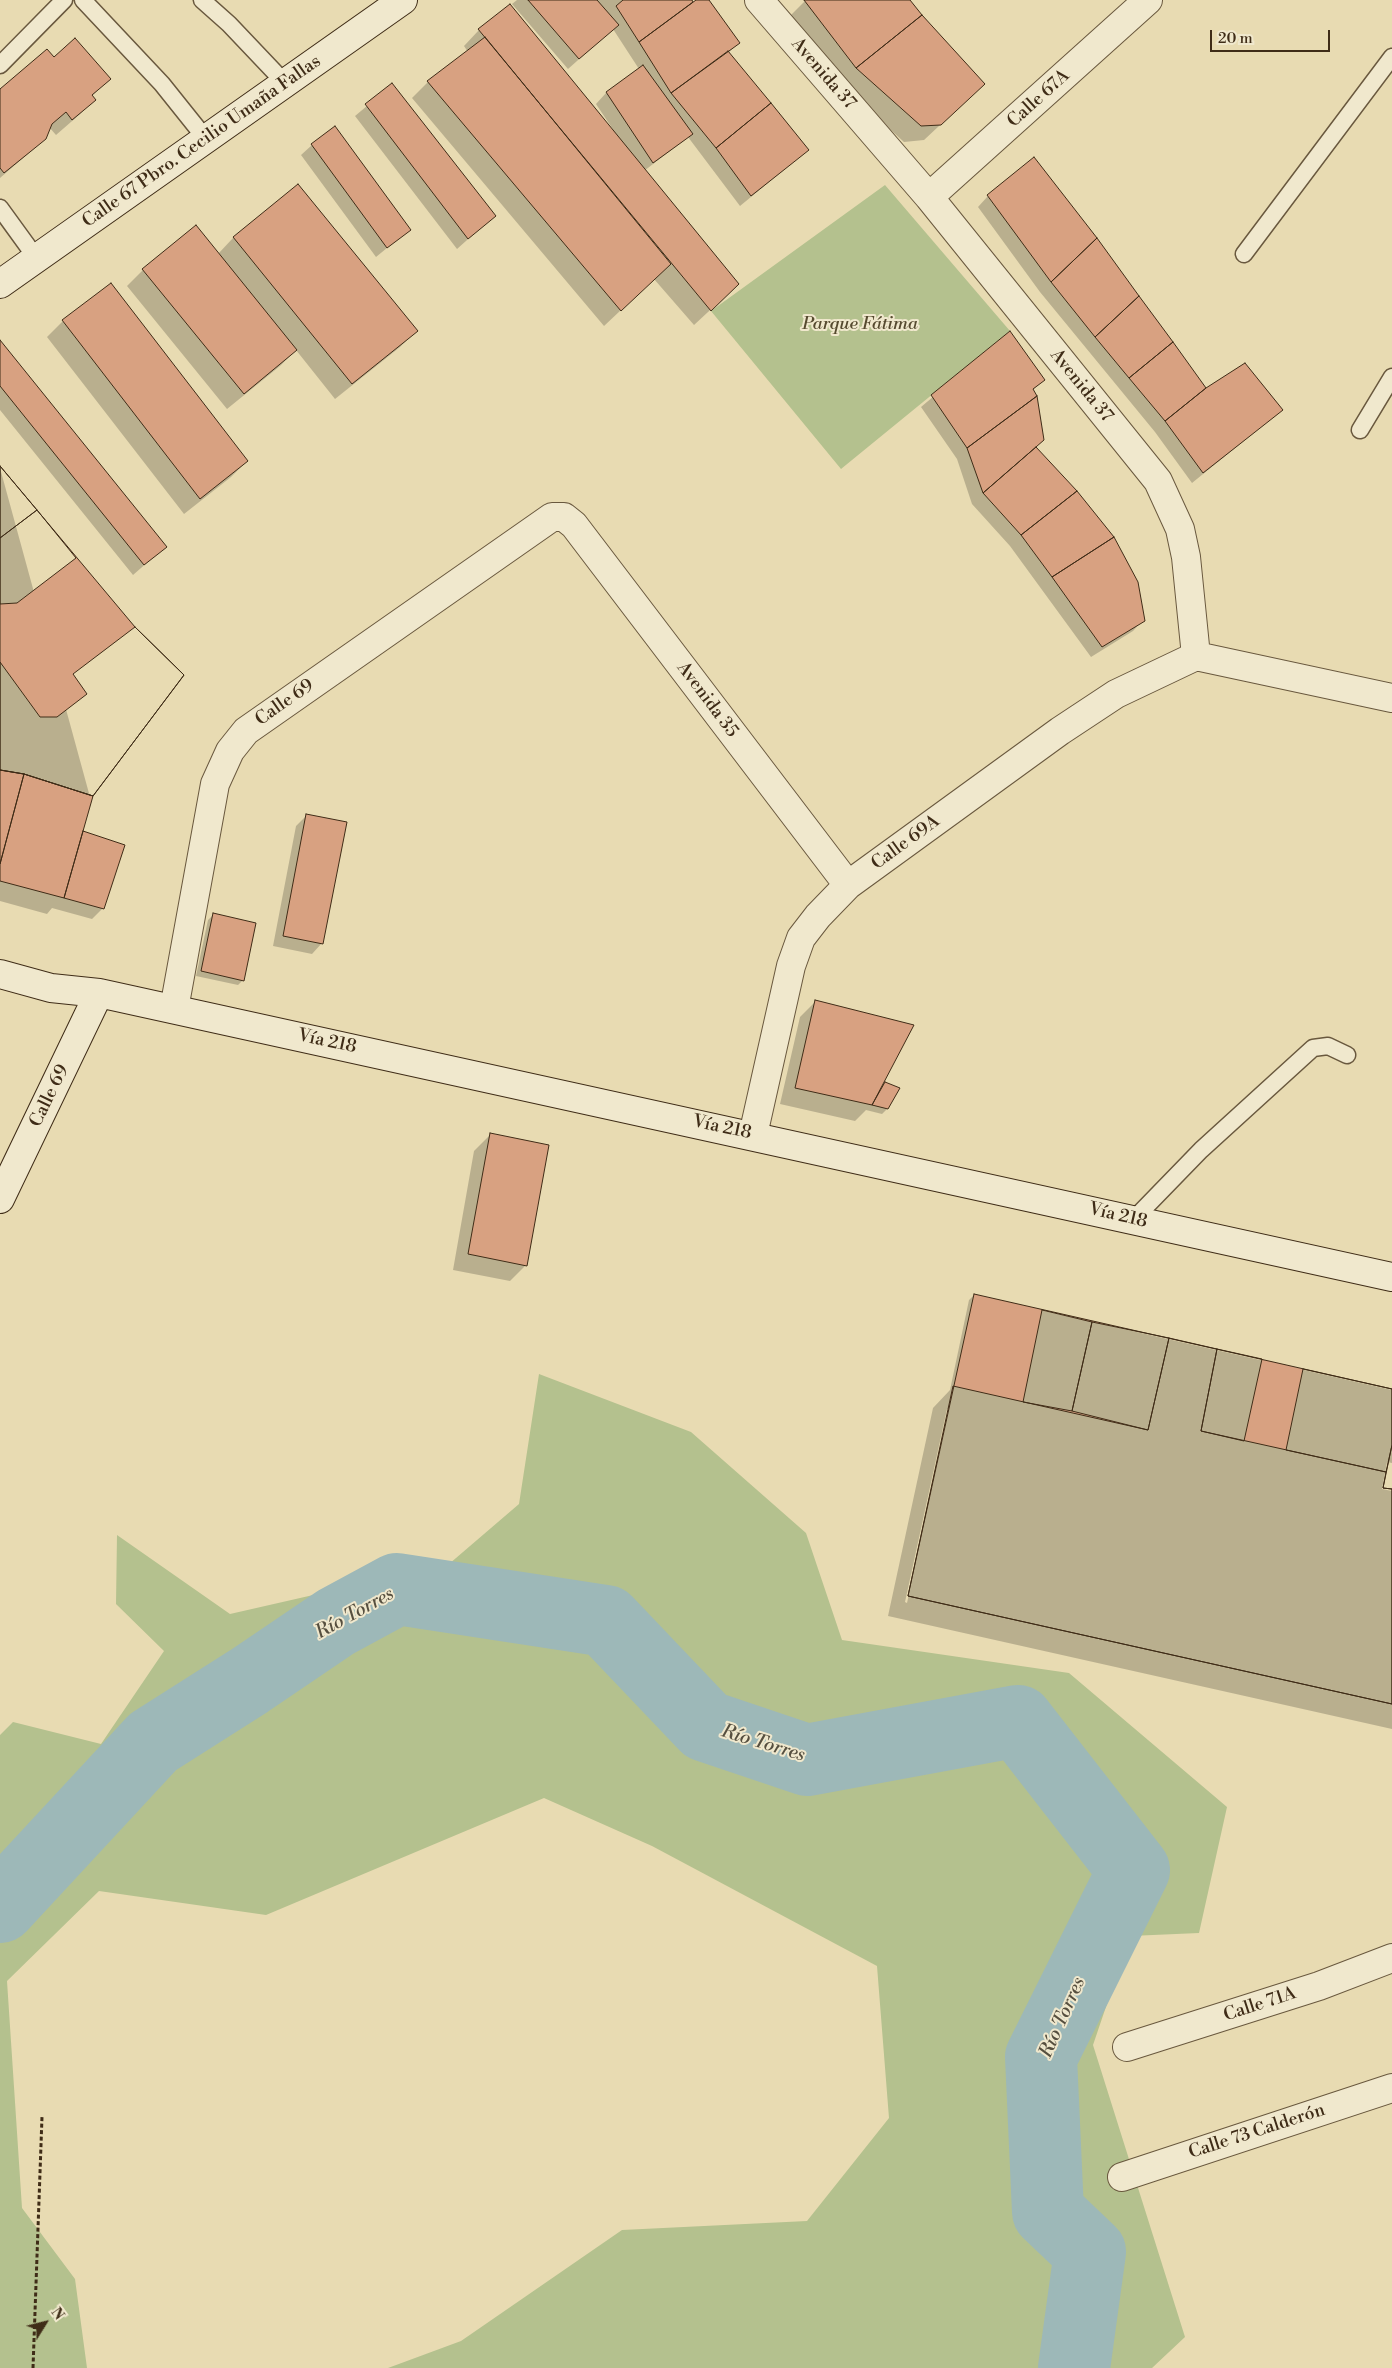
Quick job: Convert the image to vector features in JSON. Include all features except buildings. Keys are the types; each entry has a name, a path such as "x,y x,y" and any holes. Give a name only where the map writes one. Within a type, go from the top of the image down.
{"street":[{"name":"Calle 67 Pbro. Cecilio Umaña Fallas","path":"0,284 403,0"},
{"name":"Avenida 37","path":"759,0 929,198 1158,482 1180,529 1186,556 1196,656"},
{"name":"Calle 67A","path":"929,198 1148,0"},
{"name":"Calle 69","path":"174,1009 215,784 235,744 246,731 552,517 564,517"},
{"name":"Avenida 35","path":"564,517 580,533 848,885"},
{"path":"1196,656 1392,698"},
{"name":"Calle 69A","path":"753,1135 790,966 801,938 818,916 848,885 1060,731 1116,694 1196,656"},
{"name":"Vía 218","path":"0,974 51,988"},
{"name":"Vía 218","path":"0,991 51,988 99,993 753,1135 1392,1277"},
{"name":"Calle 69","path":"0,1199 99,993"},
{"name":"Calle 71A","path":"1127,2047 1318,1986 1392,1958"},
{"name":"Calle 73 Calderón","path":"1122,2177 1392,2088"}],"lane":[{"path":"0,65 64,0"},
{"path":"83,0 162,84 206,139"},
{"path":"202,0 229,24 285,84"},
{"path":"1244,254 1392,57"},
{"path":"0,208 37,258"},
{"path":"1360,430 1392,377"},
{"path":"1133,1220 1201,1150 1313,1048 1328,1046 1346,1055"}],"path":[{"path":"33,2368 42,2117"}],"green space":[{"name":"Parque Fátima","path":"885,185 1010,331 841,469 711,311"},
{"path":"539,1374 691,1432 806,1533 842,1640 1069,1673 1227,1807 1199,1933 1130,1936 1093,2045 1185,2337 1152,2368 388,2368 461,2341 622,2230 807,2221 889,2118 877,1966 652,1846 544,1798 266,1915 99,1891 7,1981 22,2208 75,2279 87,2368 0,2368 0,1735 13,1722 101,1744 164,1651 116,1604 117,1535 230,1614 449,1564 519,1504"}],"waterway":[{"name":"Río Torres","path":"0,1907 153,1742 249,1681 336,1622 397,1589 606,1621 706,1726 807,1760 1018,1721 1134,1870 1041,2057 1048,2212 1090,2252 1074,2368"}]}
